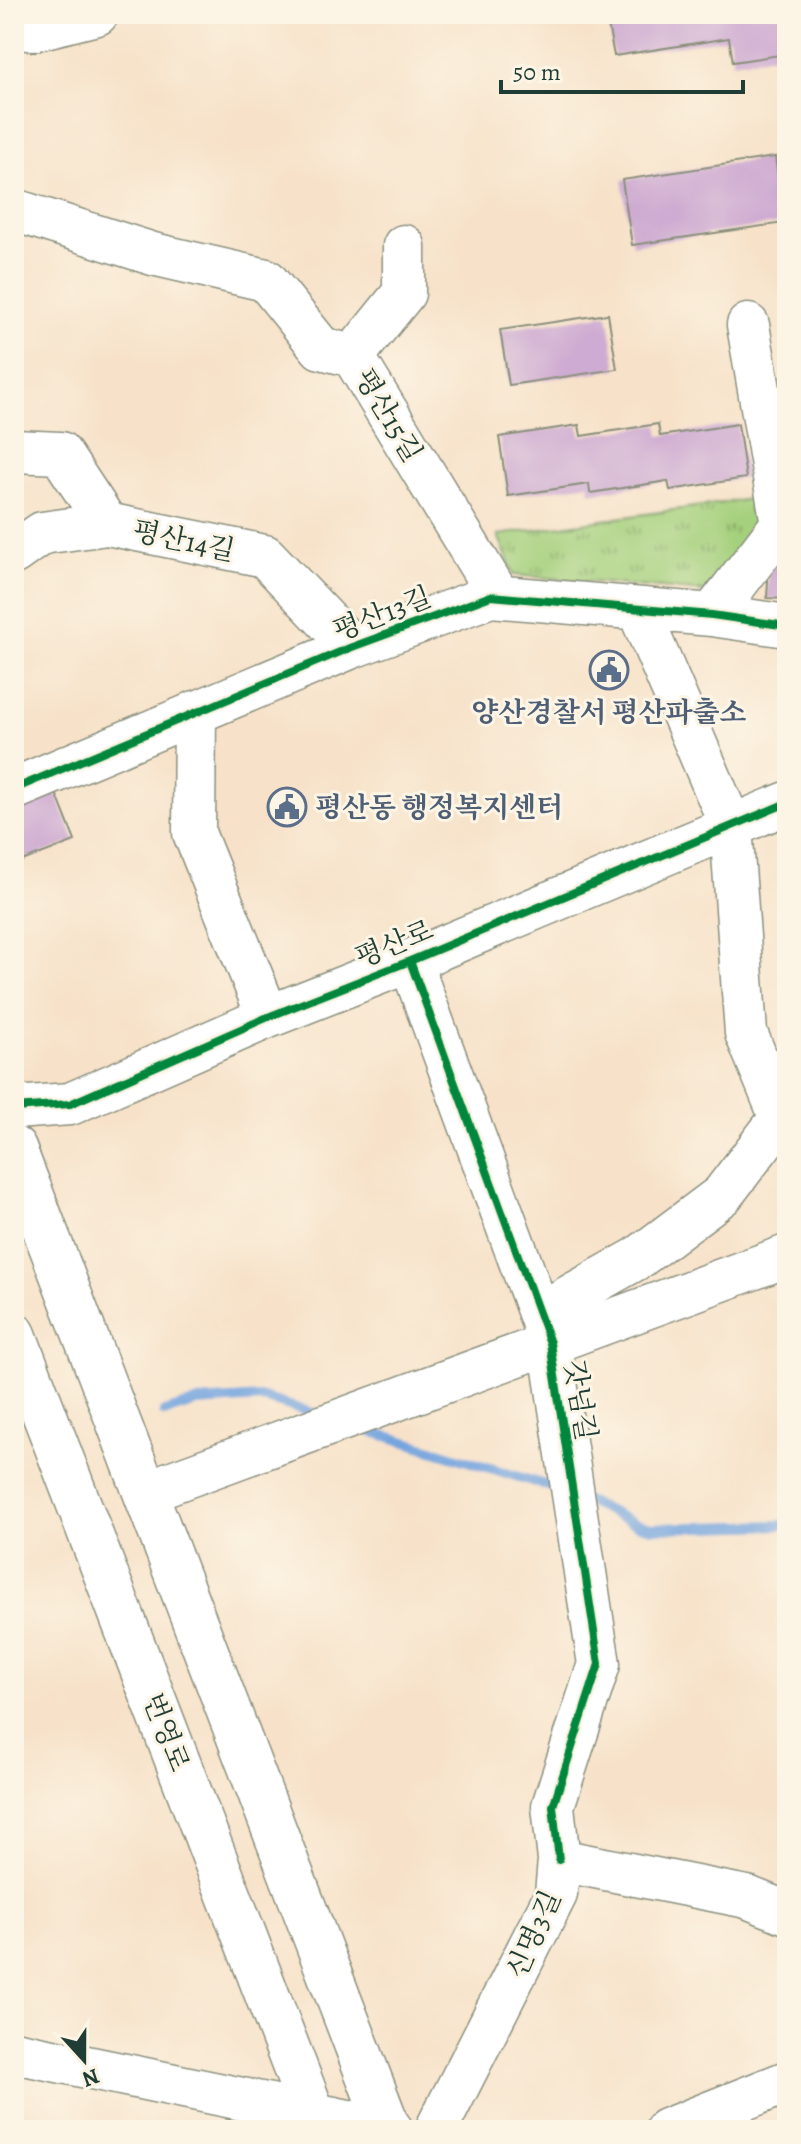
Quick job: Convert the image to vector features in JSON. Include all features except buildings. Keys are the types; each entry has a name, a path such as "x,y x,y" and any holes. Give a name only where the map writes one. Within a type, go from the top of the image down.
{"main road":[{"path":"14,1149 390,2130"},
{"name":"번영로","path":"14,1335 315,2121"}],"street":[{"path":"14,26 33,30 97,14"},
{"name":"평산15길","path":"14,210 153,254 266,280 321,348 353,356 498,595"},
{"path":"353,356 404,293 404,246"},
{"path":"712,615 782,524 748,325"},
{"name":"평산14길","path":"14,451 60,453 107,524 265,556 352,647"},
{"path":"14,553 42,533 107,524"},
{"name":"평산13길","path":"14,789 352,647 498,595 712,615 787,626"},
{"path":"545,1328 722,1195 781,1118 746,1033 731,826 638,609"},
{"path":"195,712 194,833 268,1017"},
{"name":"평산로","path":"14,1108 70,1104 268,1017 787,803"},
{"name":"갓넘길","path":"410,961 545,1328 577,1519 599,1664 553,1806 559,1860"},
{"path":"145,1492 377,1405 545,1328 787,1256"},
{"name":"신명3길","path":"436,2130 556,1894 559,1860 747,1897 787,1913"},
{"path":"14,2052 315,2121 390,2130"},
{"path":"666,2130 787,2082"}],"green space":[{"path":"772,496 775,525 705,592 514,575 498,535"}],"waterway":[{"path":"164,1412 197,1402 263,1398 316,1414"},
{"path":"358,1427 561,1490"},
{"path":"587,1501 636,1524 652,1528 787,1525"}],"cycle path":[{"path":"14,789 352,647 491,596 712,615 787,626"},
{"path":"14,1108 70,1104 268,1017 787,803"},
{"path":"410,961 550,1343 599,1664 553,1806 559,1860"}],"place":[{"name":"양산경찰서 평산파출소","path":"609,670"},
{"name":"평산동 행정복지센터","path":"287,807"}]}
